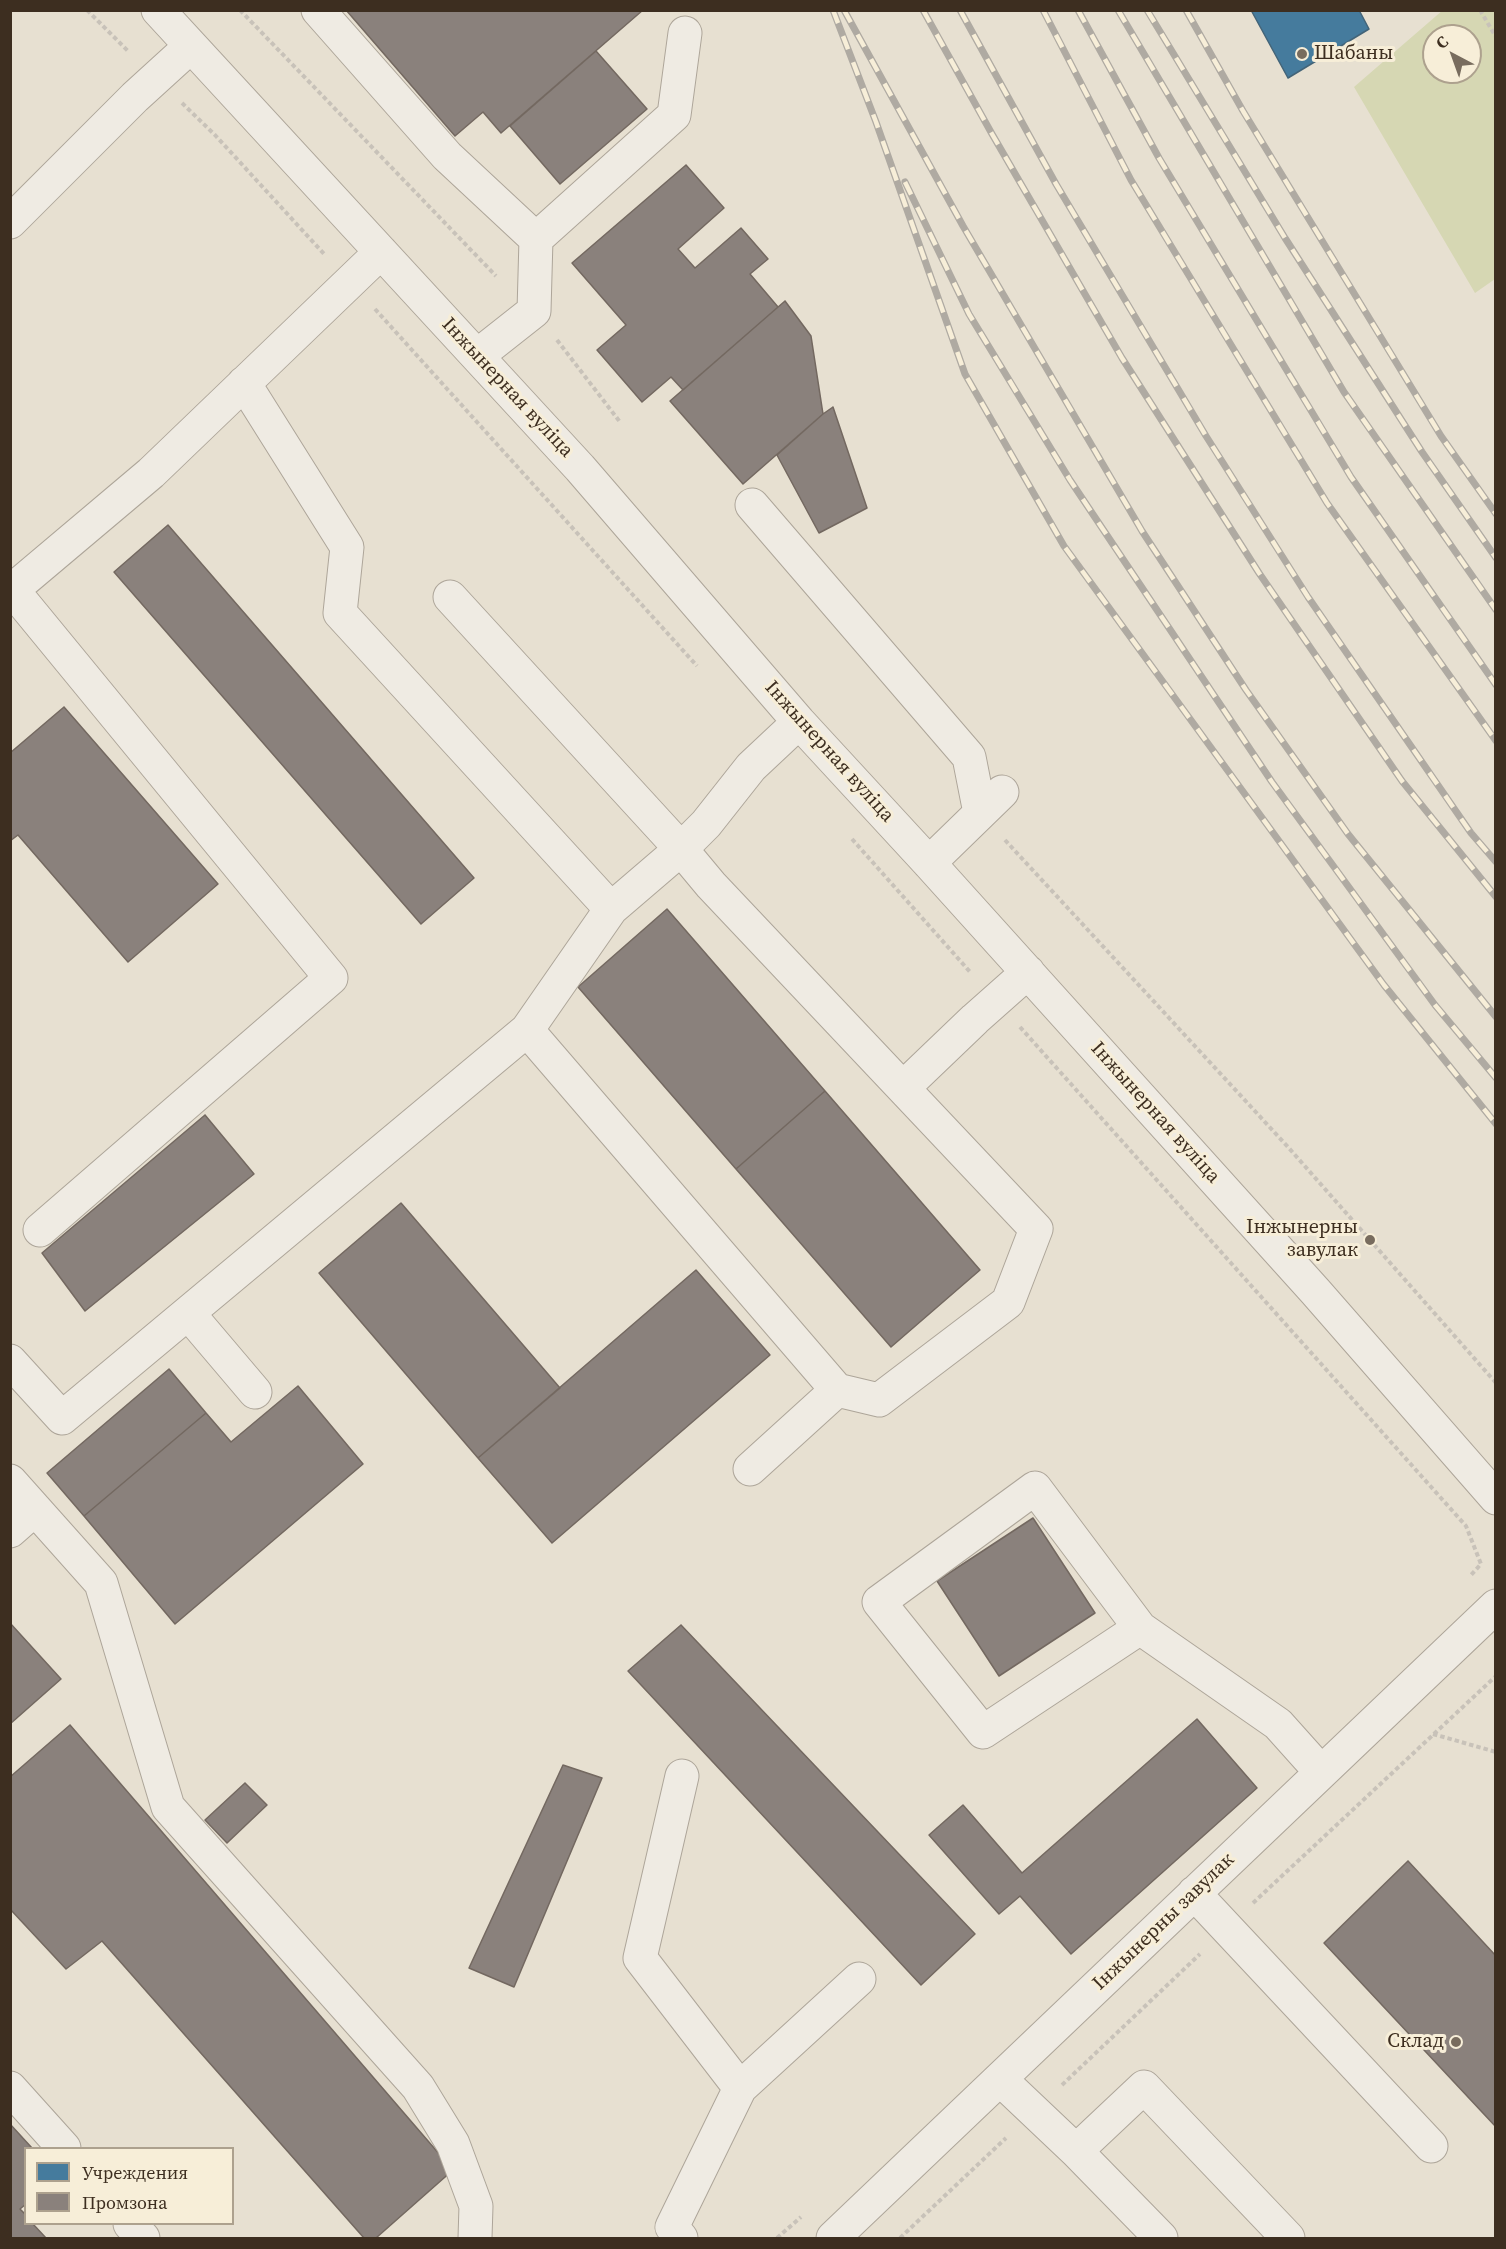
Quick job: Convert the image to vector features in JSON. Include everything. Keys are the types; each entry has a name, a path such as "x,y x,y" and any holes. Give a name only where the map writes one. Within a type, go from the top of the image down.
{"street":[{"name":"Інжынерная вуліца","path":"158,10 602,493 799,722 1315,1291 1496,1498"},
{"path":"318,10 447,156 536,239"},
{"path":"477,356 534,311 536,239 674,115 685,33"},
{"path":"10,222 135,97 191,46"},
{"path":"40,1230 331,978 24,604 11,592 151,473 381,252"},
{"path":"244,383 347,547 340,613 611,909"},
{"path":"752,505 969,757 991,802 929,863"},
{"path":"450,597 681,849 711,885 1036,1229 1008,1302 879,1401 837,1390 527,1030"},
{"path":"10,1361 62,1418 527,1030 611,909 681,849 706,824 751,767 799,722"},
{"path":"904,1087 1028,972"},
{"path":"189,1313 255,1392"},
{"path":"750,1469 837,1390"},
{"path":"10,1481 101,1583 168,1807 418,2087 453,2144 476,2206 475,2238"},
{"path":"1140,1628 983,1732 879,1602 1035,1488 1140,1628 1278,1724 1321,1772"},
{"path":"10,1531 35,1509"},
{"name":"Інжынерны завулак","path":"833,2238 1496,1606"},
{"path":"682,1776 640,1958 741,2088"},
{"path":"1194,1893 1431,2146"},
{"path":"681,2238 672,2227 741,2088 859,1979"},
{"path":"1000,2079 1076,2151 1161,2238"},
{"path":"1076,2151 1144,2087 1288,2238"},
{"path":"10,2088 63,2147"},
{"path":"132,2225 143,2238"}],"path":[{"path":"240,10 477,258 534,311 620,422"},
{"path":"1480,10 1496,37"},
{"path":"991,802 1288,1147 1496,1383"},
{"path":"900,2238 1496,1676"},
{"path":"1432,1734 1496,1752"}],"green space":[{"path":"1443,10 1495,11 1495,279 1475,293 1354,87 1422,28 1422,84 1482,84 1482,24 1427,24"}],"building: Учреждения":[{"name":"Шабаны","path":"1251,10 1359,10 1369,29 1288,78"}],"building: Промзона":[{"path":"346,10 643,10 501,133 483,112 455,136"},
{"path":"596,51 647,109 560,184 510,126"},
{"path":"686,165 724,208 678,249 695,268 741,228 768,259 750,274 778,307 683,390 671,377 642,402 597,350 626,325 572,263"},
{"path":"785,301 811,336 823,414 743,484 670,401"},
{"path":"833,407 867,508 819,533 777,455"},
{"path":"168,525 474,878 421,924 114,572"},
{"path":"64,707 218,884 128,962 18,835 10,841 10,753"},
{"path":"667,909 825,1091 736,1169 578,987"},
{"path":"825,1091 980,1270 891,1347 736,1169"},
{"path":"205,1115 254,1174 85,1311 42,1253"},
{"path":"401,1203 560,1388 478,1458 319,1273"},
{"path":"696,1270 770,1355 552,1543 478,1458"},
{"path":"169,1369 206,1413 84,1516 47,1473"},
{"path":"298,1386 363,1464 175,1624 84,1516 206,1413 231,1442"},
{"path":"1033,1518 1095,1613 999,1676 937,1581"},
{"path":"10,1623 61,1679 10,1724"},
{"path":"681,1625 975,1934 921,1985 628,1671"},
{"path":"1197,1719 1257,1788 1071,1954 1020,1896 999,1914 929,1835 963,1805 1022,1873"},
{"path":"70,1725 453,2170 376,2238 364,2238 102,1941 66,1969 10,1909 10,1777"},
{"path":"563,1765 602,1778 514,1987 469,1968"},
{"path":"245,1783 267,1805 227,1843 205,1820"},
{"name":"Склад","path":"1408,1861 1496,1956 1496,2127 1324,1943"},
{"path":"10,2124 31,2147 24,2147 24,2206 20,2209 24,2213 24,2225 34,2225 46,2238 10,2238"}],"railway":[{"path":"833,10 876,122 965,374 1064,546 1384,985 1496,1124"},
{"path":"844,10 963,226 1142,531 1246,690 1348,834 1496,1017"},
{"path":"923,10 1122,358 1259,573 1402,781 1496,897"},
{"path":"960,10 1056,184 1206,436 1308,597 1471,833 1496,862"},
{"path":"1043,10 1131,180 1327,503 1496,741"},
{"path":"1078,10 1159,158 1351,477 1496,685"},
{"path":"1118,10 1344,392 1496,610"},
{"path":"1147,10 1285,238 1422,452 1496,558"},
{"path":"1186,10 1243,111 1441,436 1496,514"},
{"path":"905,182 969,314 1070,480 1272,782 1435,1005 1496,1078"}],"place":[{"name":"Шабаны","path":"1302,54"},
{"name":"Інжынерны завулак","path":"1370,1240"},
{"name":"Склад","path":"1456,2042"}]}
